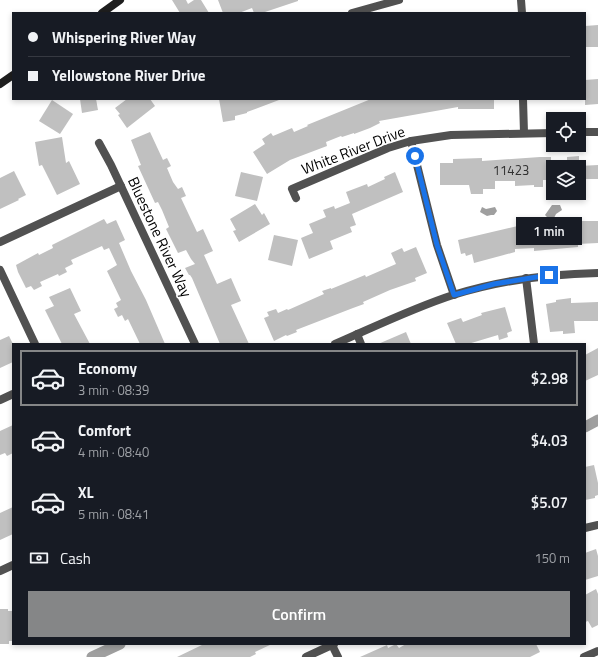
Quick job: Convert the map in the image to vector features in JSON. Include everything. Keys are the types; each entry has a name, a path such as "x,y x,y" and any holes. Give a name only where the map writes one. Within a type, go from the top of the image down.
{"street":[{"path":"103,12 120,0"},
{"path":"355,12 400,0"},
{"path":"521,0 522,12"},
{"path":"0,84 12,76"},
{"path":"523,100 524,134"},
{"path":"586,132 598,132"},
{"name":"White River Drive","path":"296,198 292,189 388,148 411,141 451,135 546,133"},
{"path":"411,141 437,245 454,295"},
{"name":"Bluestone River Way","path":"100,142 195,343"},
{"path":"0,242 121,186"},
{"path":"0,270 34,343"},
{"path":"337,343 424,306 454,295 494,284 526,278 571,273 598,273"},
{"path":"526,278 534,343"},
{"path":"357,334 361,343"},
{"path":"0,400 12,394"},
{"path":"586,528 598,525"},
{"path":"0,571 12,565"},
{"path":"306,657 331,645"},
{"path":"333,645 338,657"},
{"path":"584,657 598,651"}],"shaded area":[{"path":"552,205 560,205 562,210 556,214 554,218 548,218 545,215"},
{"path":"482,207 486,209 495,207 497,211 494,215 487,216 480,212"}],"building":[{"path":"172,0 186,0 188,4 194,0 201,0 208,12 179,12"},
{"path":"218,0 298,0 265,12 254,12 252,8 242,12 223,12"},
{"path":"598,25 598,47 586,47 586,26"},
{"path":"598,79 598,104 585,105 586,80"},
{"path":"52,100 73,114 60,134 39,121"},
{"path":"80,100 96,100 98,110 82,113"},
{"path":"126,100 151,100 155,106 127,128 118,115 120,114 115,108"},
{"path":"219,100 279,100 247,113 235,116 235,120 223,122"},
{"path":"369,100 494,100 494,109 458,109 458,107 379,121 380,123 370,128 326,142 327,146 290,160 267,174 253,152 265,144 262,139 271,133 273,136 292,128 294,132 308,126 307,125"},
{"path":"150,132 163,160 167,158 171,166 167,168 178,189 182,187 186,196 181,198 197,232 203,229 213,251 204,255 217,284 231,278 241,301 231,305 249,343 220,343 192,278 185,268 195,264 186,250 178,253 166,229 169,227 162,210 158,202 155,203 138,166 141,165 131,140"},
{"path":"62,137 66,163 69,161 80,184 57,195 42,165 39,166 35,142"},
{"path":"579,156 579,160 567,160 567,157"},
{"path":"551,157 551,160 546,160 546,180 543,180 543,187 534,187 534,185 515,186 515,181 495,181 495,189 483,189 483,194 471,194 469,185 440,185 440,163 453,163 453,159 482,158 482,161"},
{"path":"598,165 598,179 586,179 586,166"},
{"path":"14,171 26,195 0,209 0,178"},
{"path":"241,172 263,177 257,201 235,196"},
{"path":"395,172 403,192 352,214 356,225 350,227 352,232 330,241 333,249 309,259 301,238 313,233 309,224 326,217 323,210 334,206 335,209 350,203 346,192 367,184 368,187 385,179 384,177"},
{"path":"255,204 262,215 264,213 270,224 239,242 233,231 236,230 230,219"},
{"path":"570,217 570,221 598,221 598,243 578,244 578,247 534,251 534,248 515,249 515,252 474,263 472,254 466,256 465,253 461,254 458,240 518,226 518,224 561,222 560,218"},
{"path":"104,219 107,224 116,220 125,240 119,243 165,343 140,343 128,319 125,321 122,315 118,317 114,309 118,307 116,303 121,300 107,271 117,265 109,248 104,250 102,246 71,260 73,264 65,268 67,272 59,276 58,274 40,282 42,286 34,290 31,286 26,288 16,265 38,253 39,255 53,248 52,245"},
{"path":"274,235 298,240 292,266 268,260"},
{"path":"416,247 427,273 415,278 416,281 390,290 363,302 364,304 296,330 297,332 287,336 286,335 274,341 264,318 269,316 267,312 276,309 278,313 287,309 288,310 324,294 322,291 331,289 365,275 366,277 396,264 391,253 402,248 404,252"},
{"path":"70,288 81,311 74,314 89,343 62,343 45,310 54,306 49,297"},
{"path":"571,298 571,303 598,302 598,321 574,321 575,333 563,334 563,331 550,332 546,304 556,302 556,300"},
{"path":"505,307 512,331 507,333 508,337 499,340 498,335 471,343 456,343 447,323 461,318 463,322 482,315 481,313"},
{"path":"406,332 411,343 380,343"},
{"path":"9,336 12,343 12,362 0,368 0,340"},
{"path":"598,348 598,375 586,381 586,354"},
{"path":"12,425 12,454 7,456 5,453 0,455 0,431"},
{"path":"594,465 598,483 598,495 595,496 595,498 586,500 586,467"},
{"path":"12,507 12,534 0,540 0,513"},
{"path":"596,549 598,556 598,576 586,580 586,553"},
{"path":"596,589 598,594 598,625 592,628 588,621 586,622 586,594"},
{"path":"0,609 8,609 8,611 12,611 12,641 9,641 9,644 0,644"},
{"path":"202,645 270,645 255,652 256,654 250,657 177,657"},
{"path":"387,645 388,648 394,645 397,645 399,648 404,645 536,645 540,652 530,657 360,657"}],"waterway":[{"path":"586,426 598,420"},
{"path":"92,657 118,645"}],"route":[{"path":"415,156 437,245 454,295 494,284 549,275"}]}
